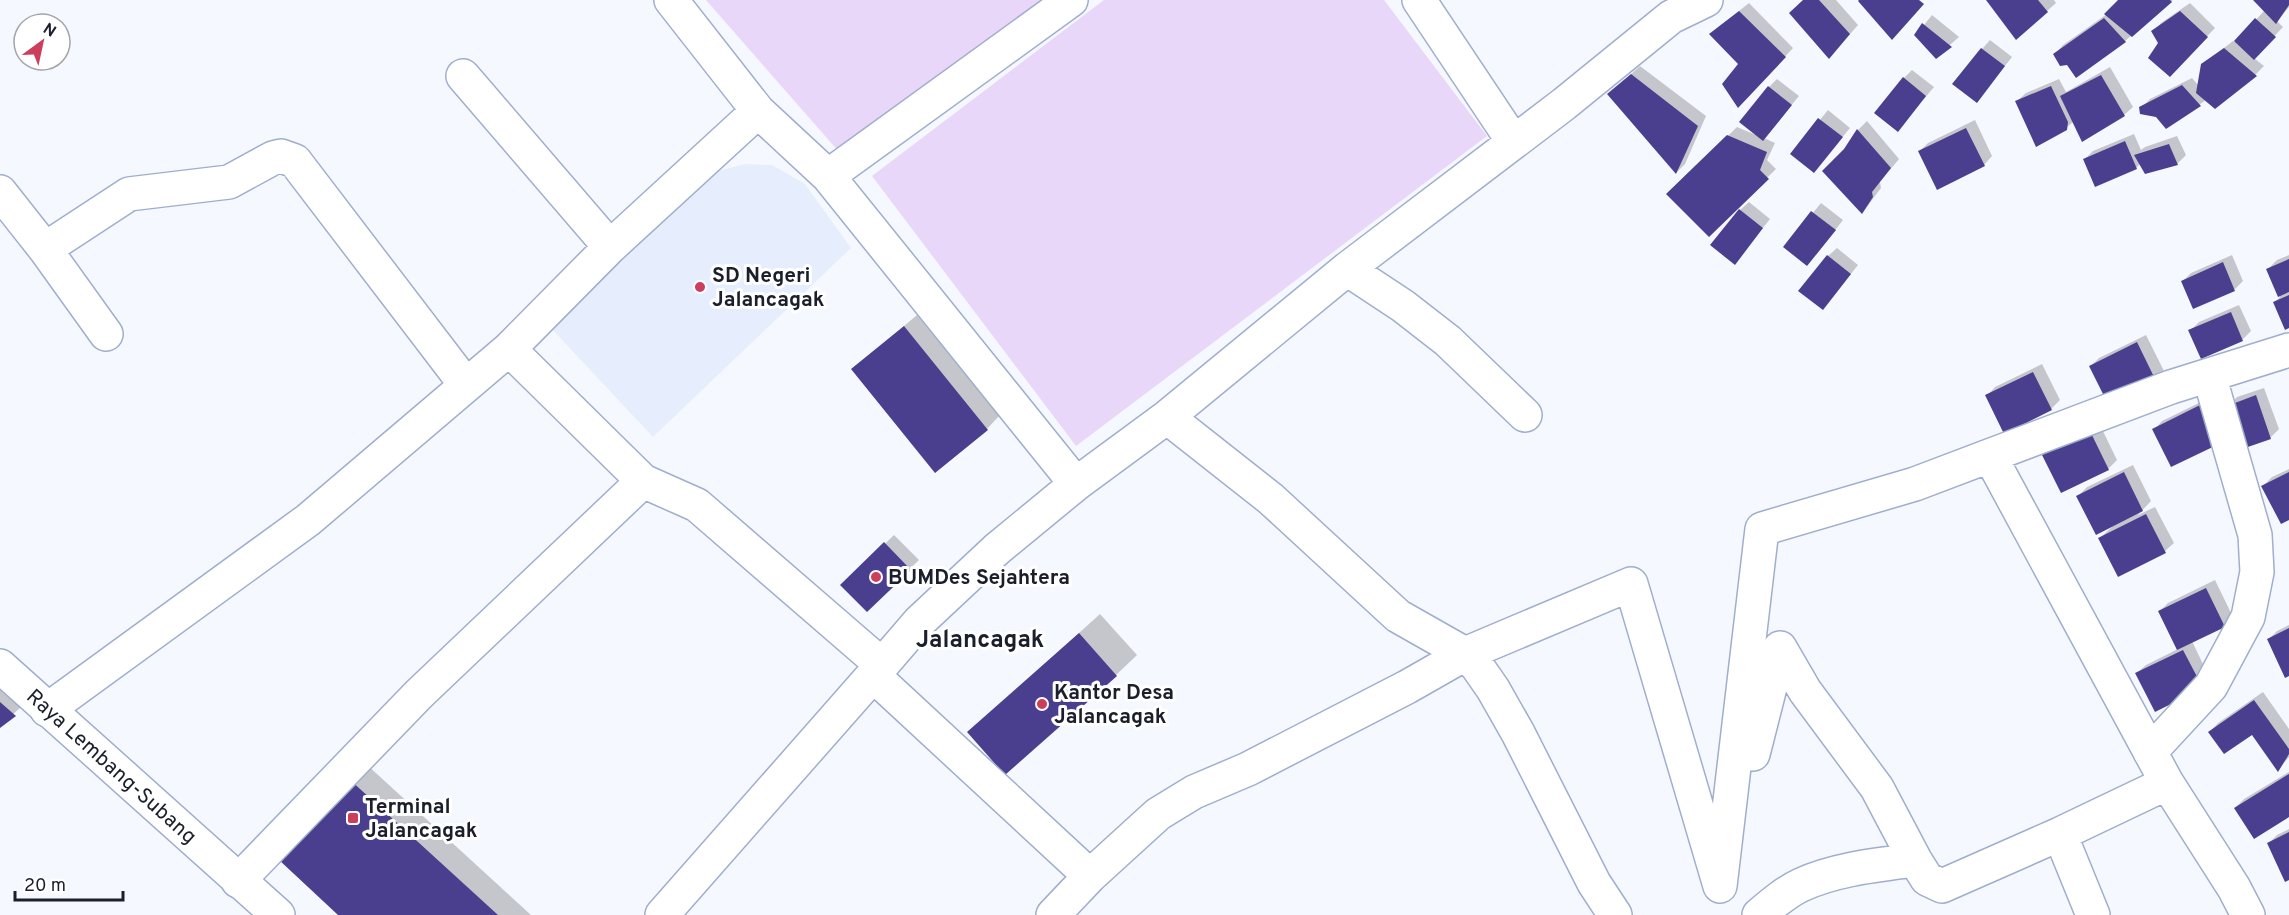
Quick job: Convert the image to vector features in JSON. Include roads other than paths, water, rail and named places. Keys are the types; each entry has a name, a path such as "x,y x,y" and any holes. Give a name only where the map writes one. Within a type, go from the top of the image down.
{"street":[{"path":"671,0 758,111 828,176 1076,484"},
{"path":"828,176 1071,0"},
{"path":"1419,0 1513,141"},
{"path":"662,915 919,622 988,557 1076,484 1167,417 1347,269 1564,104 1671,18 1706,0"},
{"path":"463,76 610,247"},
{"path":"47,710 308,520 509,349 610,247 758,111"},
{"path":"45,249 129,194 229,182 273,158 288,158 295,161 466,385"},
{"path":"0,192 45,249 106,334"},
{"path":"1347,269 1448,341 1525,415"},
{"path":"509,349 643,481 697,505 878,671 1090,876"},
{"path":"1720,886 1762,529 1869,499 2171,387 2289,350"},
{"path":"2150,752 2211,686 2248,617 2258,572 2255,536 2210,375"},
{"path":"1167,417 1271,499 1398,616 1466,654 1477,666 1493,689 1594,883 1615,915"},
{"path":"1990,456 2167,783 2234,888 2248,915"},
{"path":"238,880 419,694 643,481"},
{"path":"1053,915 1090,876 1158,814 1194,792 1248,769 1398,692 1466,654 1630,584 1720,886"},
{"path":"1720,886 1780,648 1805,690 1877,788 1915,860 1928,879 1942,886 2060,834 2167,783"},
{"name":"Raya Lembang-Subang","path":"0,666 278,915"},
{"path":"2060,834 2093,915"},
{"path":"1759,915 1774,902 1801,885 1854,869 1915,860"}],"place":[{"name":"SD Negeri Jalancagak","path":"700,287"},
{"name":"BUMDes Sejahtera","path":"876,577"},
{"name":"Kantor Desa Jalancagak","path":"1042,704"},
{"name":"Terminal Jalancagak","path":"353,818"}],"district":[{"name":"Jalancagak","path":"980,639"}]}
